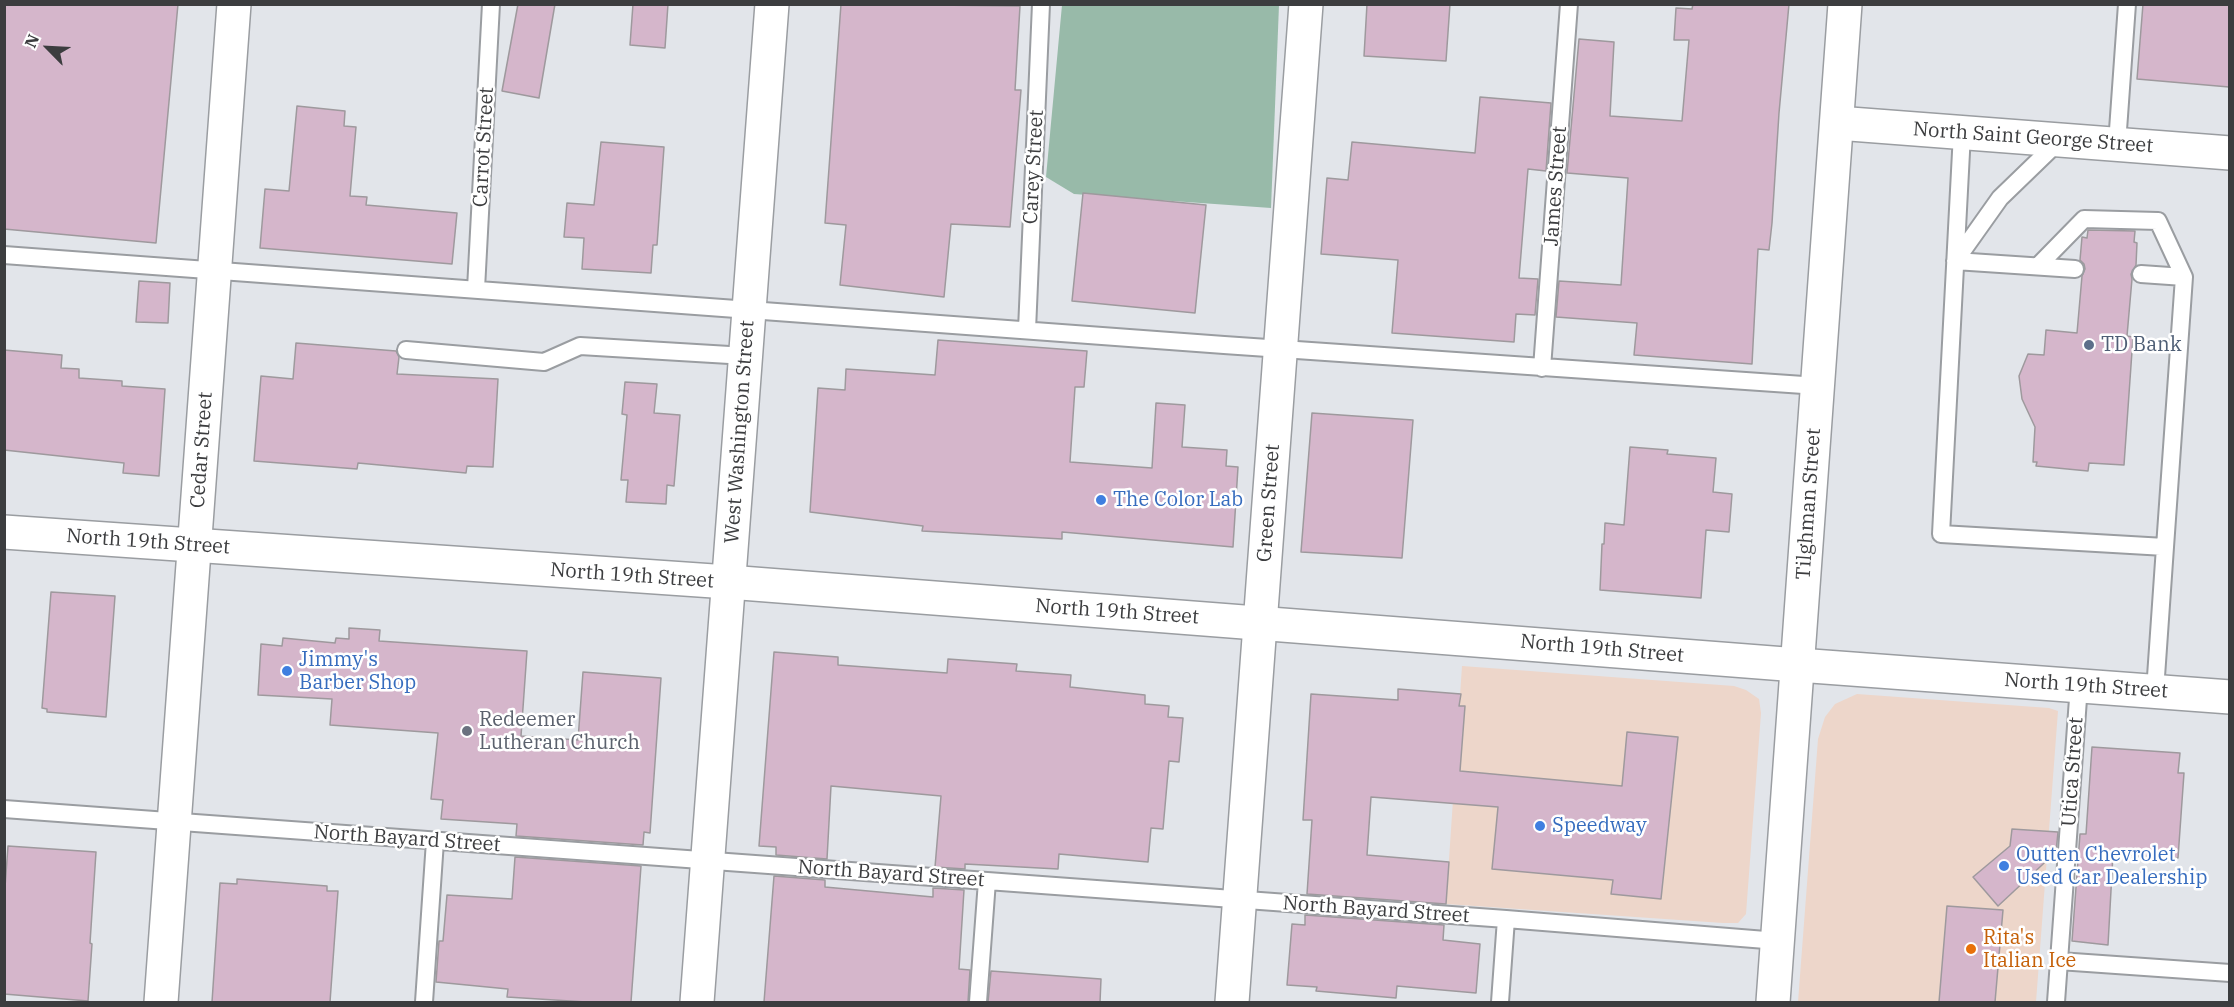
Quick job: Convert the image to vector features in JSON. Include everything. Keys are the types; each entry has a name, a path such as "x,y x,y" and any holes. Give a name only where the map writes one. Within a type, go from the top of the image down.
{"street":[{"name":"Cedar Street","path":"161,1002 234,4"},
{"name":"West Washington Street","path":"697,1002 772,4"},
{"name":"Green Street","path":"1232,1002 1306,4"},
{"name":"Tilghman Street","path":"1773,1002 1845,4"},
{"name":"North Saint George Street","path":"1837,123 2229,153"},
{"name":"North 19th Street","path":"4,532 728,582 2229,696"}],"lane":[{"name":"Carrot Street","path":"476,289 491,4"},
{"name":"Carey Street","path":"1027,330 1041,4"},
{"name":"James Street","path":"1542,368 1569,4"},
{"path":"2117,144 2127,4"},
{"path":"1962,133 1941,534 2165,547"},
{"path":"1955,261 2000,198 2060,140"},
{"path":"2038,266 2084,219 2158,220 2184,277 2155,691"},
{"path":"4,255 1280,350 1818,386"},
{"path":"1955,261 2075,269"},
{"path":"2141,274 2184,277"},
{"path":"406,350 544,362 580,346 746,356"},
{"name":"Utica Street","path":"2056,1002 2079,685"},
{"name":"North Bayard Street","path":"4,809 1778,941"},
{"path":"424,1002 435,841"},
{"path":"978,1002 987,881"},
{"path":"1500,1002 1506,919"},
{"path":"2059,961 2229,973"}],"shaded area":[{"path":"1462,666 1734,686 1746,690 1759,699 1761,713 1746,914 1738,923 1446,904"},
{"path":"1857,694 2049,708 2058,711 2036,1002 1798,1002 1818,739 1825,717 1835,704"}],"green space":[{"path":"1062,5 1279,5 1271,208 1074,194 1046,177"}],"building":[{"path":"4,4 178,4 156,243 4,229"},
{"path":"518,4 555,4 539,98 502,91"},
{"path":"633,4 668,4 665,48 630,45"},
{"path":"841,4 1020,6 1015,90 1021,90 1010,227 951,224 944,297 840,285 846,225 825,223"},
{"path":"1367,4 1450,4 1446,61 1364,56"},
{"path":"1693,4 1789,4 1769,250 1758,249 1752,364 1634,355 1637,323 1556,317 1559,281 1621,285 1628,178 1567,173 1579,39 1614,42 1610,116 1682,121 1689,40 1674,40 1676,8 1692,9"},
{"path":"2143,4 2229,4 2229,87 2137,79"},
{"path":"1480,97 1551,103 1546,171 1528,169 1519,278 1538,279 1535,315 1516,314 1514,342 1392,333 1398,260 1321,254 1327,178 1348,180 1352,142 1475,153"},
{"path":"297,106 345,111 344,126 356,127 350,196 367,197 366,205 457,213 452,264 260,248 265,189 289,191"},
{"path":"601,142 664,147 657,245 653,245 651,273 582,269 584,238 564,237 567,203 594,205"},
{"path":"1083,193 1206,205 1195,313 1072,301"},
{"name":"TD Bank","path":"2088,230 2135,231 2134,242 2137,243 2136,265 2131,274 2127,336 2133,337 2124,465 2089,463 2088,471 2036,466 2037,462 2033,462 2035,427 2022,399 2019,376 2028,354 2044,355 2046,330 2077,333 2082,276 2085,269 2080,260 2082,237 2087,238"},
{"path":"139,281 170,283 168,323 136,322"},
{"path":"938,340 1087,351 1084,387 1075,387 1070,462 1152,468 1156,403 1185,405 1182,447 1227,450 1226,466 1238,467 1233,547 1062,532 1062,539 922,531 923,526 810,512 818,388 845,390 846,369 935,375"},
{"path":"296,343 396,351 399,357 397,374 498,379 493,467 467,466 466,473 358,463 357,469 254,461 261,376 293,379"},
{"path":"4,350 62,355 61,368 79,369 79,378 122,381 122,386 165,389 159,476 123,473 124,463 4,450"},
{"path":"625,382 657,384 654,413 680,415 674,486 667,485 666,504 626,502 628,480 621,480 627,415 622,414"},
{"path":"1312,413 1413,420 1402,558 1301,552"},
{"path":"1630,447 1668,450 1667,454 1716,458 1713,492 1732,494 1729,532 1706,530 1701,598 1600,590 1605,523 1624,525"},
{"path":"51,592 115,596 106,717 47,712 47,709 42,708"},
{"name":"Redeemer Lutheran Church","path":"349,628 380,630 379,641 527,651 521,736 578,740 583,672 661,678 650,833 644,832 643,845 516,836 517,824 441,819 443,800 431,799 438,733 330,725 332,699 258,695 261,644 282,646 283,638 335,643 336,638 349,639"},
{"path":"774,652 838,657 838,665 947,673 948,659 1017,664 1016,671 1071,675 1070,687 1145,695 1145,704 1169,706 1168,717 1183,718 1179,762 1169,761 1163,829 1151,828 1148,862 1059,854 1058,869 965,864 965,869 935,867 941,796 831,786 827,859 776,855 776,847 759,846"},
{"path":"1398,689 1461,694 1459,706 1465,706 1460,771 1622,786 1627,732 1678,737 1661,899 1611,894 1613,880 1492,869 1498,807 1371,797 1367,855 1449,862 1446,904 1307,894 1312,820 1303,820 1311,694 1398,700"},
{"path":"2092,747 2180,753 2178,773 2184,773 2178,858 2113,854 2108,945 2072,941 2080,834 2086,834"},
{"name":"Outten Chevrolet Used Car Dealership","path":"2012,829 2058,832 2056,852 1998,906 1973,877 2010,846"},
{"path":"8,846 96,852 88,1001 4,994 4,901"},
{"path":"515,857 641,866 631,1002 586,1002 507,997 508,989 436,982 439,941 443,941 447,895 512,899"},
{"path":"774,876 825,880 825,887 933,897 933,888 964,890 959,969 970,970 968,1002 764,1002"},
{"path":"237,879 327,886 327,891 338,891 330,1002 212,1002 220,883 237,884"},
{"name":"Rita's Italian Ice","path":"1947,906 2003,910 1995,1002 1939,1002"},
{"path":"1305,915 1444,925 1443,940 1480,944 1476,993 1397,986 1396,998 1316,991 1317,987 1287,985 1292,924 1305,925"},
{"path":"991,971 1101,979 1100,1002 988,1002"}],"place":[{"name":"TD Bank","path":"2089,345"},
{"name":"The Color Lab","path":"1101,500"},
{"name":"Jimmy's Barber Shop","path":"287,671"},
{"name":"Redeemer Lutheran Church","path":"467,731"},
{"name":"Speedway","path":"1540,826"},
{"name":"Outten Chevrolet Used Car Dealership","path":"2004,866"},
{"name":"Rita's Italian Ice","path":"1971,949"}]}
